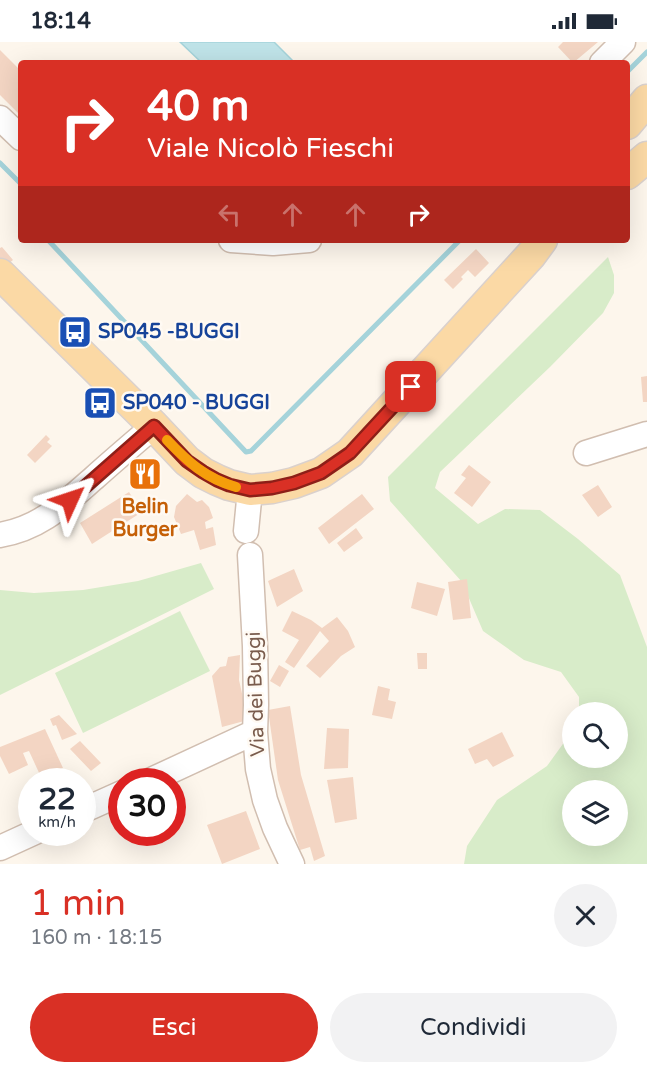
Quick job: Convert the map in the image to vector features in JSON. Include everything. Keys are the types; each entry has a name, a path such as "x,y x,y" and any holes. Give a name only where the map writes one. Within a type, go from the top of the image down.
{"main road":[{"path":"630,120 647,100"},
{"path":"630,171 647,157"},
{"path":"0,274 187,461 229,485 250,490 294,483 321,473 350,453 541,245"}],"street":[{"path":"605,60 623,42"},
{"path":"0,118 18,135"},
{"path":"0,535 30,527 58,511 154,426"},
{"path":"586,453 647,434"},
{"path":"246,531 250,490"},
{"name":"Via dei Buggi","path":"250,555 258,769 265,800 275,828 292,864"},
{"path":"177,768 255,732"},
{"path":"0,848 18,840"}],"green space":[{"path":"608,257 614,275 614,293 603,313 440,472 435,488 478,524 505,509 540,510 620,575 647,647 647,864 464,864 467,846 497,800 547,766 562,745 562,768 628,768 628,702 579,702 579,697 561,672 524,660 483,631 462,582 390,501 388,477"},
{"path":"201,563 214,589 0,695 0,590 34,593 83,590 138,581"},
{"path":"180,611 210,671 83,733 55,673"}],"water":[{"path":"180,42 274,42 292,60 199,60"}],"building":[{"path":"563,42 598,42 577,60 570,60 558,47"},
{"path":"0,50 18,68 18,113 0,95"},
{"path":"2,247 13,260 2,269 0,267 0,248"},
{"path":"476,249 489,263 475,277 468,270 453,289 444,280"},
{"path":"647,376 647,402 643,402 641,377"},
{"path":"46,435 50,439 47,442 52,446 35,463 27,455"},
{"path":"142,461 157,472 146,487 131,477"},
{"path":"469,465 491,482 472,507 454,493 466,478 461,475"},
{"path":"598,485 612,507 598,517 582,495"},
{"path":"129,492 142,512 92,544 80,523"},
{"path":"187,494 197,502 202,500 209,507 213,518 205,522 206,529 213,527 216,545 200,550 194,530 181,534 174,517 176,506"},
{"path":"362,494 374,509 329,544 318,528"},
{"path":"356,528 363,538 344,552 337,543"},
{"path":"294,569 303,591 277,607 268,581"},
{"path":"467,579 471,618 453,620 448,582"},
{"path":"417,582 445,589 437,616 411,608"},
{"path":"292,611 322,628 337,617 348,631 355,647 341,656 320,678 306,666 329,641 320,631 294,668 285,662 299,640 282,631"},
{"path":"417,653 427,653 427,669 418,669"},
{"path":"240,655 239,680 248,720 222,727 212,676 220,667 226,666 228,657"},
{"path":"279,665 289,671 280,687 270,681"},
{"path":"378,686 390,689 388,700 396,702 392,719 372,715"},
{"path":"290,706 301,775 325,856 314,861 310,847 300,850 278,780 268,710"},
{"path":"59,715 77,734 62,740 56,725 53,726 50,719"},
{"path":"327,728 349,729 348,768 324,769"},
{"path":"45,729 63,768 37,768 29,751 23,753 28,765 9,774 0,756 0,747"},
{"path":"502,732 514,756 493,767 487,759 475,764 468,749"},
{"path":"80,741 101,763 95,768 88,768 70,749"},
{"path":"353,777 357,819 335,823 327,780"},
{"path":"246,811 260,849 222,864 207,825"}],"waterway":[{"path":"630,69 647,52"},
{"path":"0,163 18,181"},
{"path":"51,243 246,452 251,451 457,243"}],"slow traffic":[{"path":"167,440 187,461 203,472 236,487"}],"place":[{"name":"SP045 -BUGGI","path":"75,332"},
{"name":"SP040 - BUGGI","path":"100,403"},
{"name":"Belin Burger","path":"145,474"}],"route":[{"path":"70,500 154,426 187,461 229,485 250,490 294,483 321,473 350,453 411,387"}]}
